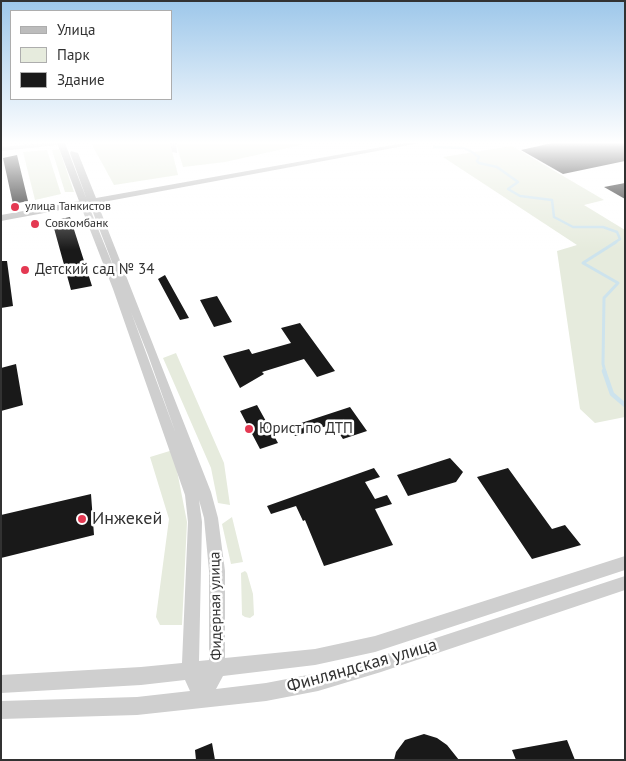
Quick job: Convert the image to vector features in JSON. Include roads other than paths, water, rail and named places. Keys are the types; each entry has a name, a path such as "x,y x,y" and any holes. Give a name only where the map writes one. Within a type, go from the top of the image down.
{"main road":[{"path":"77,179 87,200"},
{"path":"81,179 87,200"},
{"path":"1,218 202,179"},
{"path":"1,212 87,200 211,179"}],"street":[{"name":"Фидерная улица","path":"87,200 204,492 211,518 217,571 217,668 202,698"},
{"name":"Фидерная улица","path":"148,356 192,495 195,522 190,671 202,698"},
{"name":"Финляндская улица","path":"1,684 141,676 315,657 375,644 625,563"},
{"name":"Финляндская улица","path":"1,710 137,706 292,687 372,667 625,583"}],"waterway":[{"path":"513,179 518,182 508,189 520,196 552,200 554,217 573,227 603,227 617,232 620,239 614,243"},
{"path":"605,372 603,364 604,298 618,283 583,263 616,242"},
{"path":"604,371 612,394 625,405"}],"place":[{"name":"улица Танкистов","path":"15,207"},
{"name":"Совкомбанк","path":"35,224"},
{"name":"Детский сад № 34","path":"25,270"},
{"name":"Юрист по ДТП","path":"249,429"},
{"name":"Инжекей","path":"82,519"}]}
